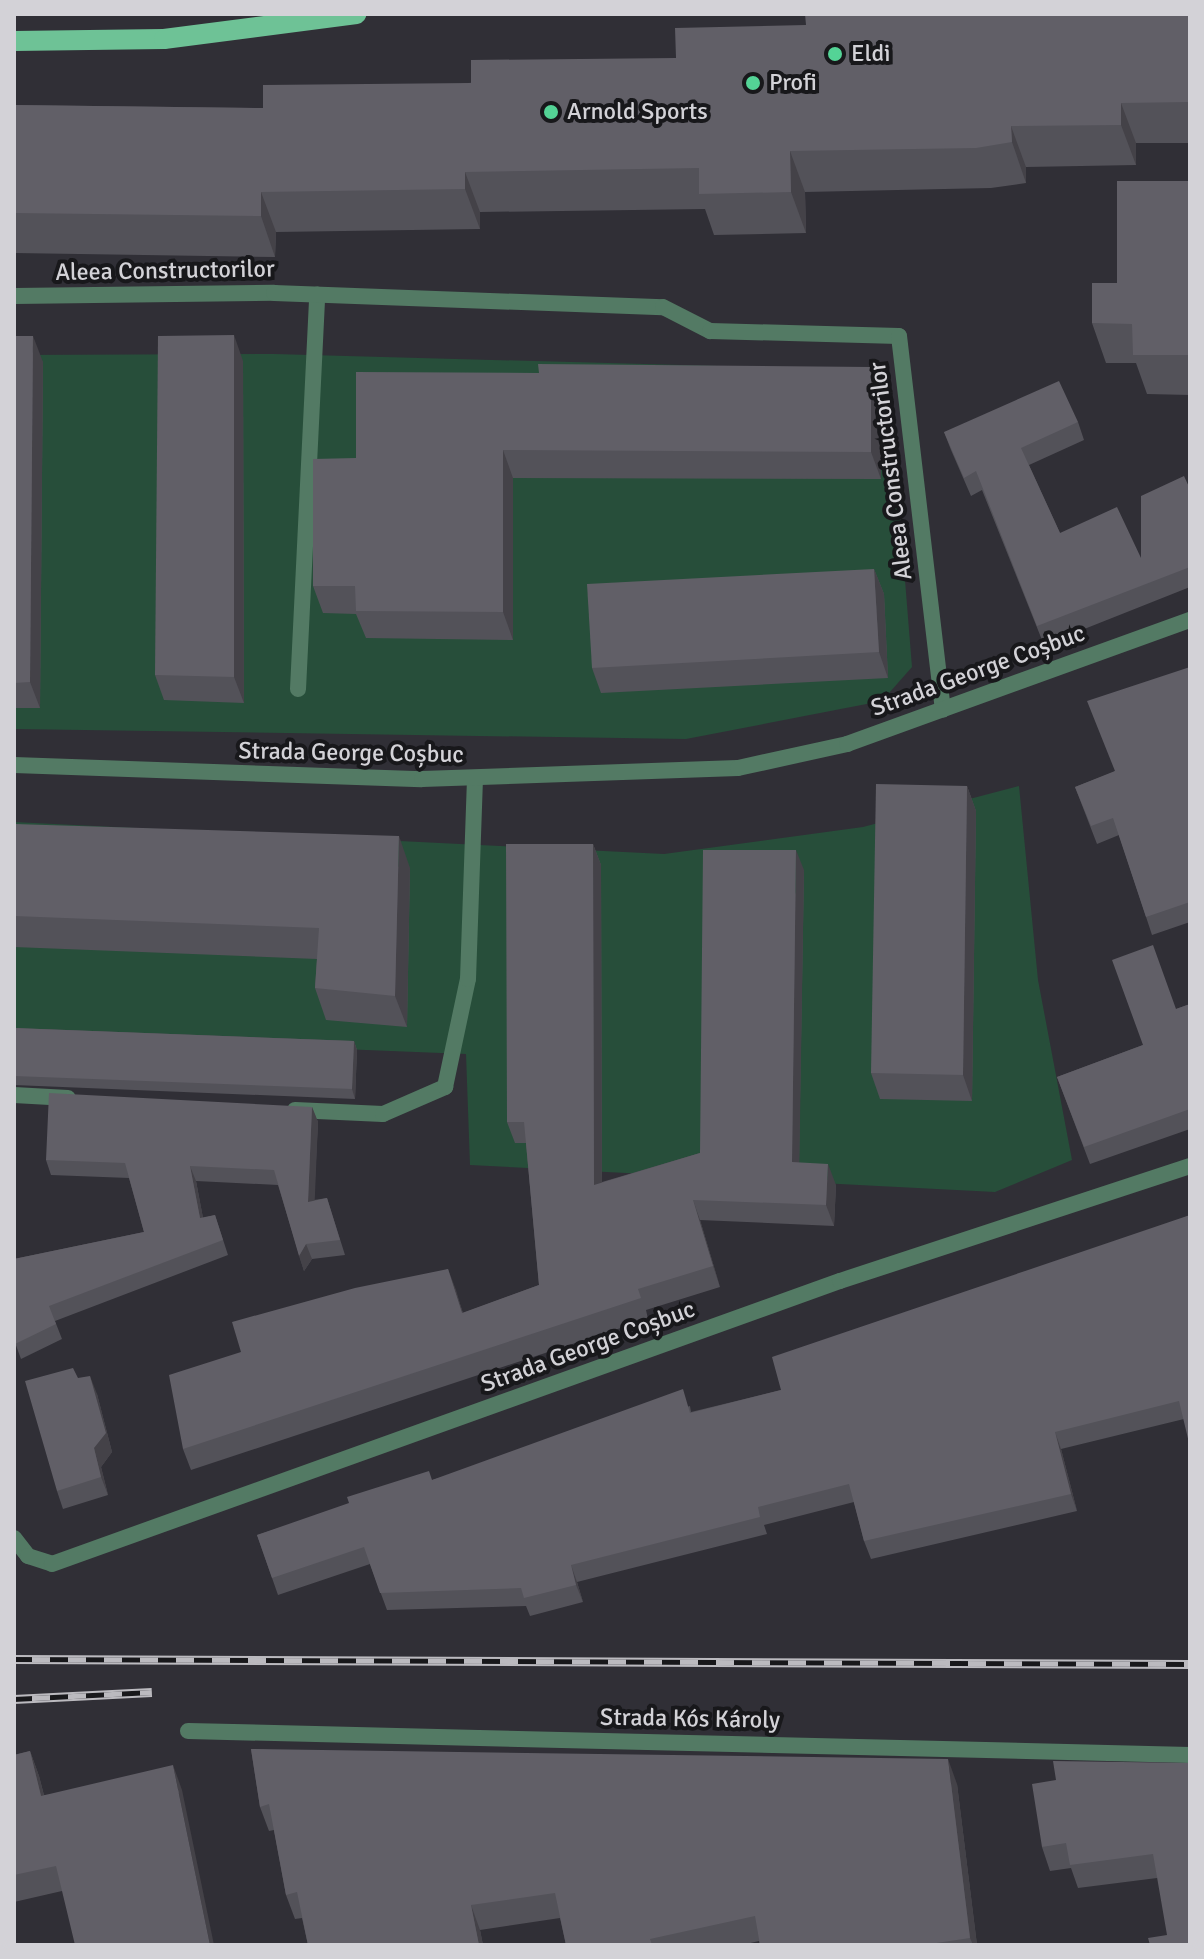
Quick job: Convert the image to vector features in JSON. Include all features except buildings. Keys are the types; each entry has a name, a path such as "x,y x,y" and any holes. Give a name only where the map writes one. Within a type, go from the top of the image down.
{"main road":[{"path":"14,41 164,39 356,14"}],"street":[{"name":"Aleea Constructorilor","path":"14,296 317,294 663,307 710,331 899,336 943,709"},
{"path":"298,689 317,294"},
{"name":"Strada George Coșbuc","path":"14,765 475,779 738,768 847,744 1190,620"},
{"path":"277,1109 383,1114 445,1087 468,979 475,779"},
{"path":"14,1095 93,1100"},
{"name":"Strada George Coșbuc","path":"14,1538 28,1556 52,1564 840,1281 1190,1166"},
{"name":"Strada Kós Károly","path":"188,1731 1190,1755"}],"green space":[{"path":"274,354 865,370 890,394 912,667 882,701 686,739 14,729 14,355"},
{"path":"1019,786 1038,980 1072,1160 995,1192 470,1165 466,1054 14,1036 14,822 664,854 863,827"}],"railway":[{"path":"14,1659 1190,1664"},
{"path":"14,1699 152,1692"}],"place":[{"name":"Eldi","path":"835,54"},
{"name":"Profi","path":"753,83"},
{"name":"Arnold Sports","path":"551,112"}]}
